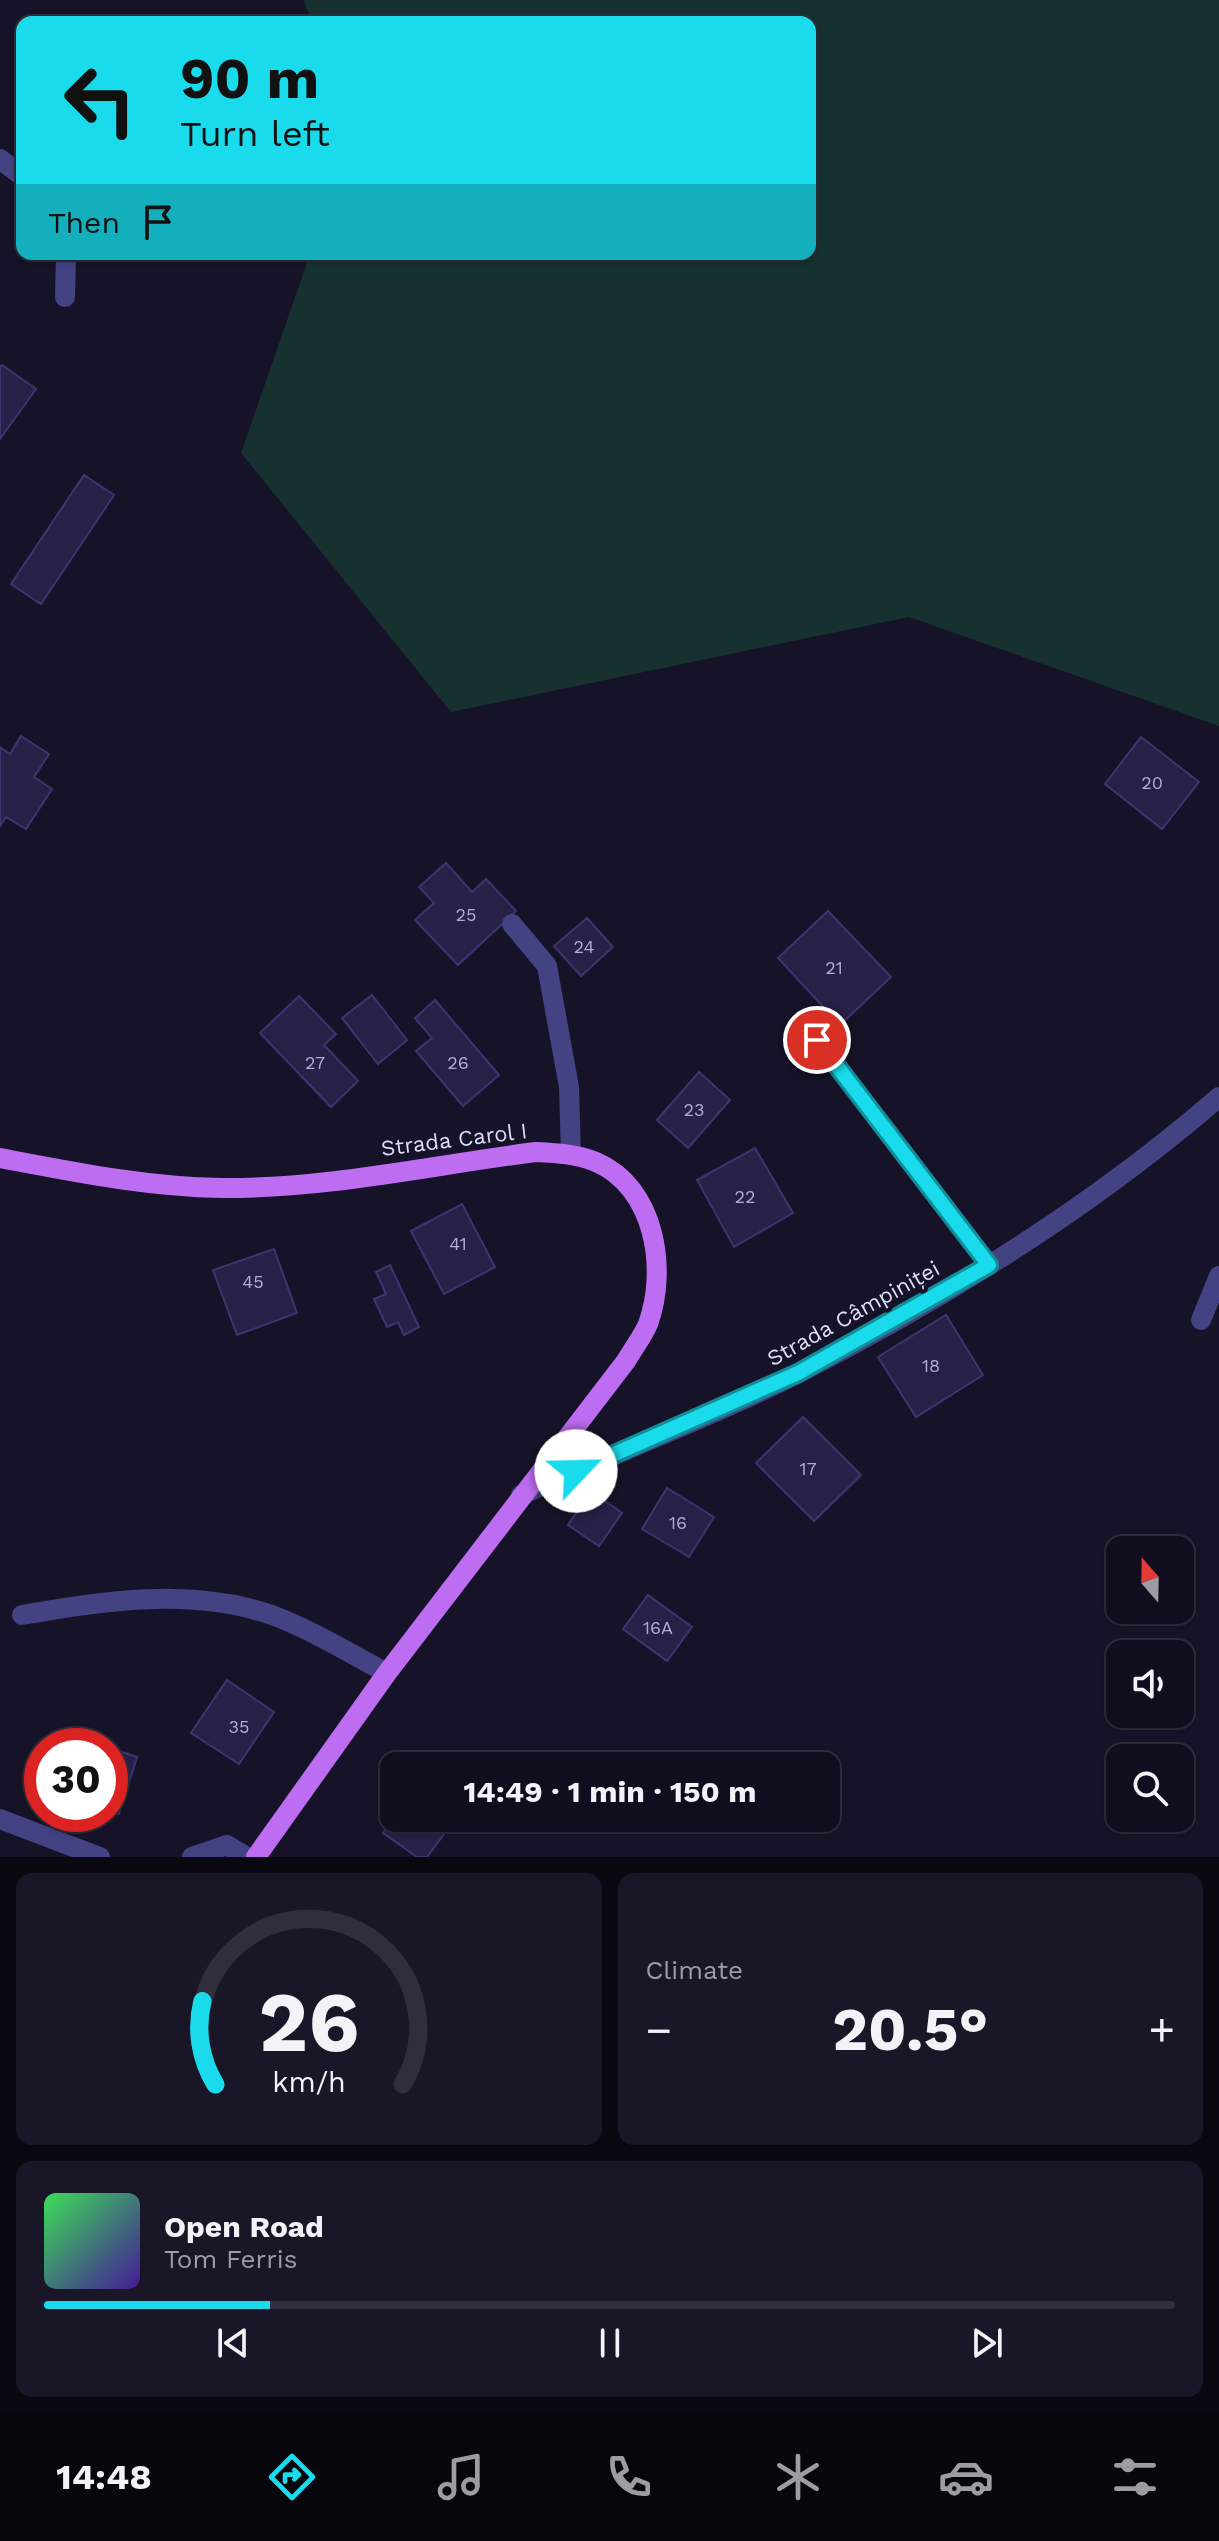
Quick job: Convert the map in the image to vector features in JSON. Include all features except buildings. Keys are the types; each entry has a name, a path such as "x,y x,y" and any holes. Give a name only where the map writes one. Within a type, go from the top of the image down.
{"main road":[{"name":"Strada Carol I","path":"0,1158 133,1183 223,1188 293,1184 536,1152 571,1155 597,1162 622,1178 641,1204 654,1238 657,1284 647,1325 626,1361 387,1673 256,1857"}],"street":[{"path":"0,159 16,171"},
{"path":"65,297 66,260"},
{"path":"512,924 547,966 569,1087 571,1155"},
{"path":"817,1040 989,1265"},
{"name":"Strada Câmpiniței","path":"521,1495 798,1373 989,1265 1110,1184 1219,1097"},
{"path":"1201,1320 1219,1276"},
{"path":"22,1615 108,1600 167,1599 227,1604 271,1615 387,1673"},
{"path":"0,1819 100,1857"},
{"path":"192,1857 227,1845 247,1857"}],"green space":[{"path":"303,0 1219,0 1219,726 909,617 451,712 241,453 308,260 816,260 816,16 310,16"}],"route":[{"path":"576,1471 798,1373 989,1265 817,1040"}]}
